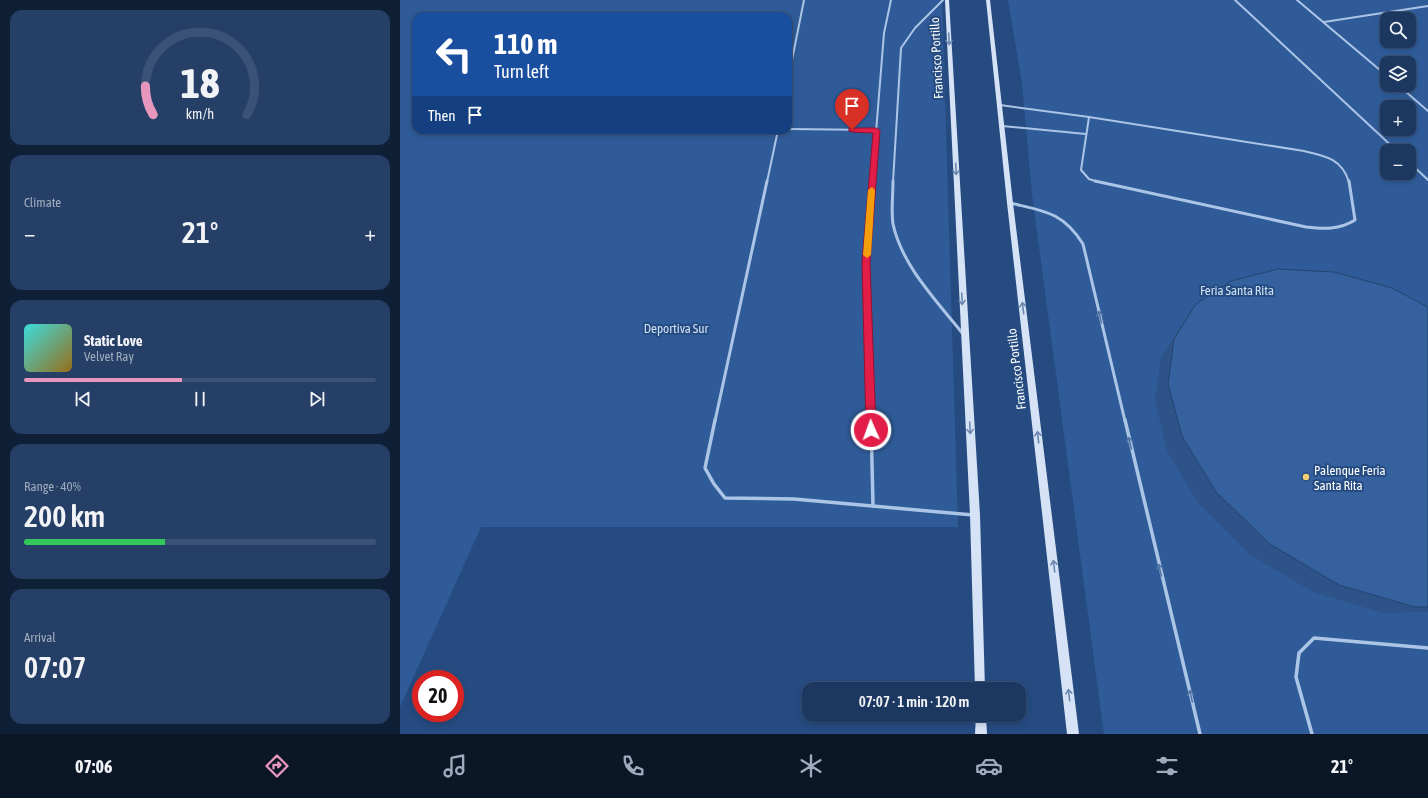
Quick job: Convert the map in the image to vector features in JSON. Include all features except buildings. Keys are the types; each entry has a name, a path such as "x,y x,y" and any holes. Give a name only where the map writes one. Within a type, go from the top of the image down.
{"main road":[{"name":"Francisco Portillo","path":"947,0 964,336 975,515 980,682"},
{"name":"Francisco Portillo","path":"988,0 1010,203 1073,734"},
{"path":"981,722 981,734"}],"lane":[{"path":"792,60 804,0"},
{"path":"873,506 866,263 884,33 892,0"},
{"path":"944,0 907,36 901,48 892,205 894,225 904,250 918,275 964,336"},
{"path":"1235,0 1389,144"},
{"path":"1297,0 1380,70"},
{"path":"1324,22 1428,6"},
{"path":"1406,92 1428,111"},
{"path":"1000,105 1089,116 1270,145 1324,156 1338,163 1346,172 1355,220 1345,227 1329,229 1306,227 1103,184 1089,179 1081,170 1081,162 1089,116"},
{"path":"1002,126 1086,134"},
{"path":"792,129 876,130"},
{"path":"777,134 705,468 714,484 725,498 794,499 975,515"},
{"path":"1416,169 1428,180"},
{"path":"1010,203 1052,214 1068,223 1077,233 1083,244 1200,734"},
{"path":"1312,734 1296,676 1299,653 1314,638 1428,648"}],"green space":[{"name":"Deportiva Sur","path":"400,0 942,0 958,527 481,527 417,670 412,670 412,680 400,707"},
{"name":"Feria Santa Rita","path":"1008,0 1428,0 1428,734 1104,734 1032,194 1022,84"}],"slow traffic":[{"path":"867,255 872,190"}],"place":[{"name":"Palenque Feria Santa Rita","path":"1306,477"}],"route":[{"path":"852,130 876,130 866,263 871,430"}]}
